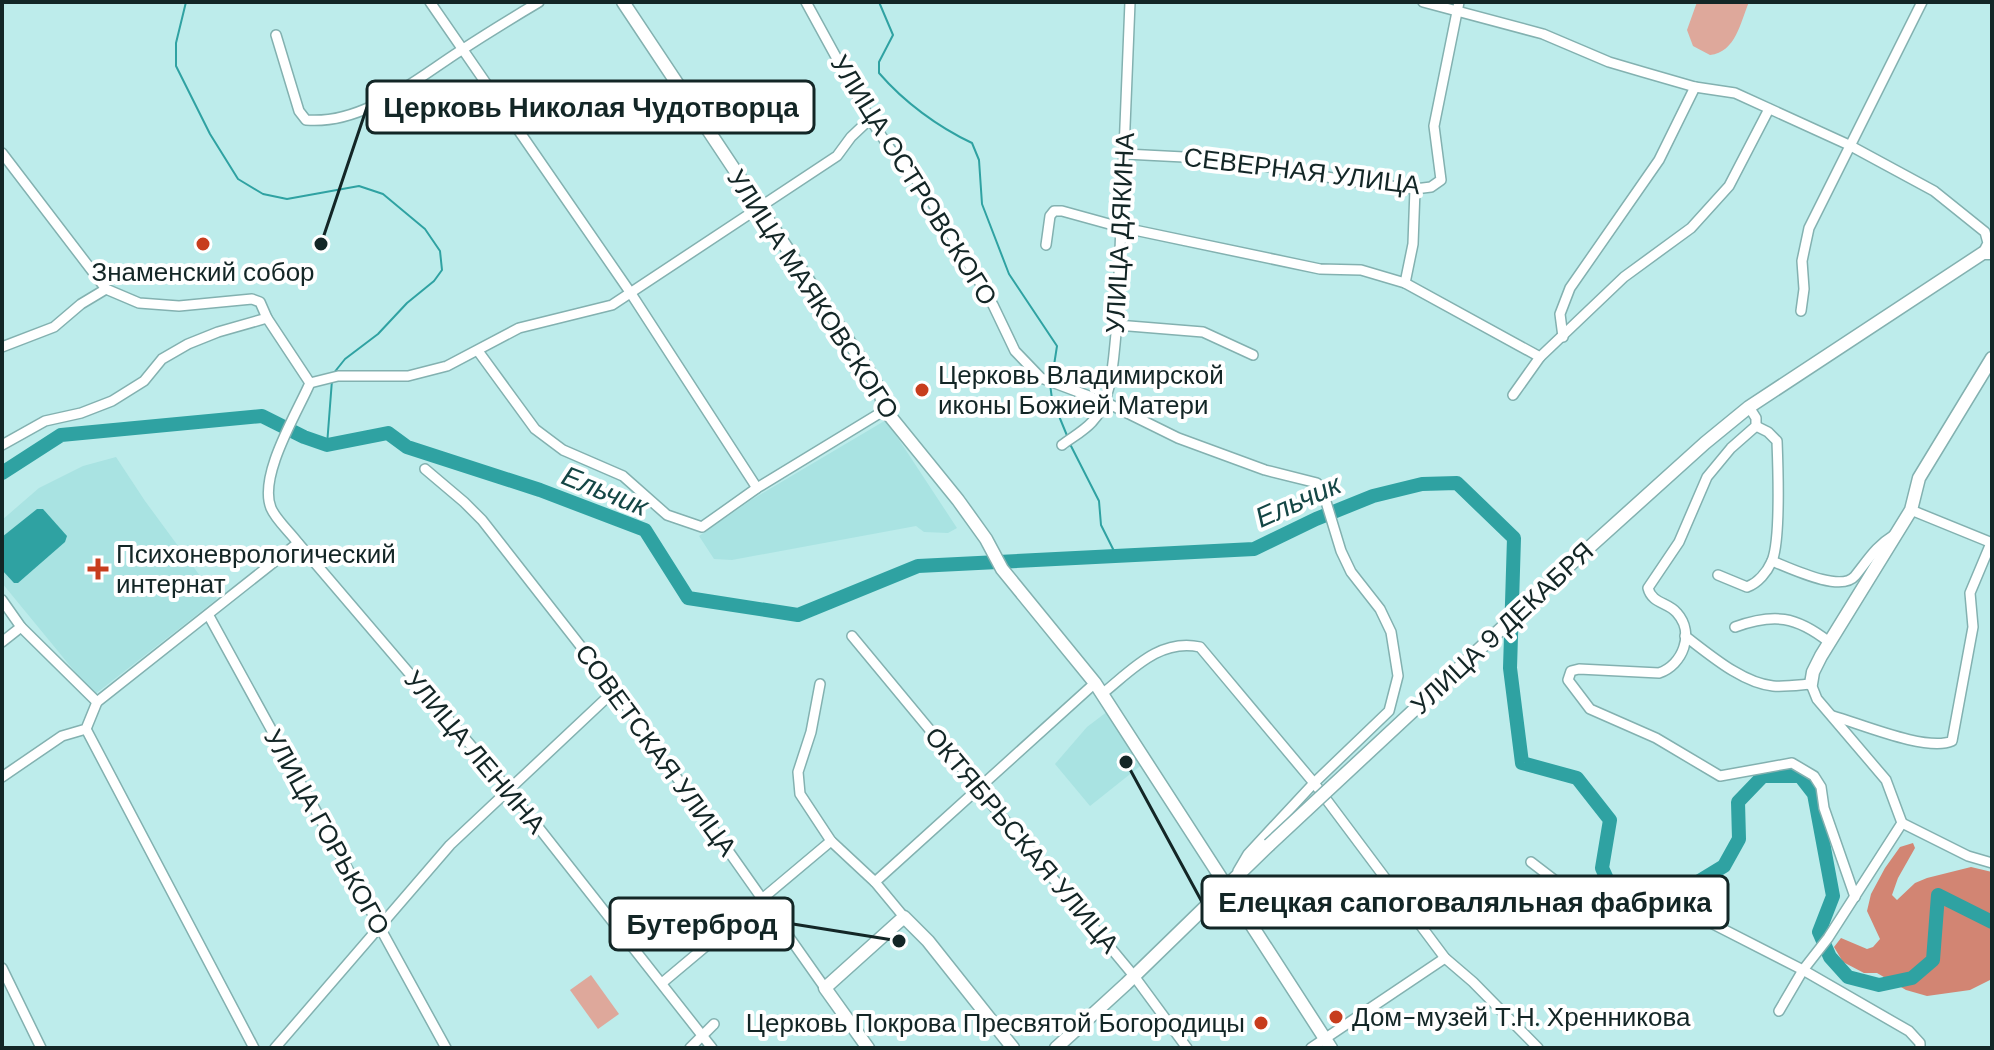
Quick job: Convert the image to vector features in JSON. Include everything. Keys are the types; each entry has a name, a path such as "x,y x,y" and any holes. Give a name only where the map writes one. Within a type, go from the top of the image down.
{"main road":[{"name":"УЛИЦА МАЯКОВСКОГО","path":"623,2 869,372 879,389 885,410 958,500 986,539 1002,569 1098,688"},
{"name":"УЛИЦА 9 ДЕКАБРЯ","path":"1056,1048 1269,845 1705,443 1749,407 1988,253"},
{"path":"1811,684 1813,672 1829,642 1911,510 1919,478 1992,358"},
{"path":"1098,688 1229,883 1328,1043"},
{"path":"825,988 904,917 928,941 1013,1048"},
{"name":"СОВЕТСКАЯ УЛИЦА","path":"825,988 868,1048"}],"street":[{"path":"430,2 630,292 757,488"},
{"path":"276,35 299,111 306,120 321,122 345,116 387,98 539,2"},
{"name":"УЛИЦА ОСТРОВСКОГО","path":"806,2 870,119 924,189 993,305 1015,351 1041,378 1105,402 1178,438 1265,470 1317,483 1328,505 1341,551 1351,572 1380,609 1391,632 1398,676 1389,711 1314,783"},
{"name":"УЛИЦА ДЯКИНА","path":"1105,402 1117,325 1130,2"},
{"path":"1423,2 1458,6 1543,34 1609,62 1695,87 1735,93 1849,145 1934,191 1985,232 1988,253"},
{"path":"1801,311 1804,289 1802,261 1809,228 1922,2"},
{"name":"СЕВЕРНАЯ УЛИЦА","path":"1125,154 1223,159 1350,181 1415,189 1431,187 1441,180 1434,126 1458,6"},
{"path":"1563,337 1560,314 1570,288 1659,160 1695,87"},
{"path":"1513,395 1540,357 1624,277 1701,218 1729,186 1769,109"},
{"path":"2,153 106,289 139,303 179,306 252,299 260,302 267,318 310,383 338,376 408,376 447,366 519,328 612,305 837,156 870,119"},
{"path":"1405,283 1413,244 1415,189"},
{"path":"1046,245 1050,216 1054,211 1062,211 1120,227 1320,269 1361,270 1405,283 1540,357"},
{"path":"2,347 54,327 81,304 106,289"},
{"path":"2,445 45,421 81,413 112,401 144,381 162,359 188,344 267,318"},
{"path":"1117,325 1203,332 1253,355"},
{"path":"478,351 535,429 563,450 623,476 667,515 702,527 757,488 885,410"},
{"name":"УЛИЦА ЛЕНИНА","path":"310,383 280,448 268,485 271,508 509,790 712,1048"},
{"path":"1062,445 1093,421 1105,402"},
{"path":"1749,407 1756,418 1756,426 1731,448 1707,477 1679,542 1648,588 1654,599 1675,610 1681,618 1684,649 1668,670 1636,673 1579,669 1571,671 1568,680 1590,709 1656,738 1720,776 1792,763 1814,776 1821,787 1824,808 1855,897"},
{"path":"1718,575 1747,587 1755,584 1772,561 1776,523 1777,441 1756,426"},
{"name":"СОВЕТСКАЯ УЛИЦА","path":"425,469 482,520 615,690 825,988"},
{"path":"1830,716 1912,739 1943,745 1952,741 1973,627 1970,593 1992,543 1911,510"},
{"path":"1772,561 1832,582 1845,583 1852,580 1882,542 1897,533"},
{"path":"254,1048 86,729 97,702 298,543"},
{"path":"2,600 21,627 97,702"},
{"name":"УЛИЦА ГОРЬКОГО","path":"209,616 446,1048"},
{"path":"1735,627 1756,619 1781,618 1808,626 1829,642"},
{"path":"2,642 21,627"},
{"name":"ОКТЯБРЬСКАЯ УЛИЦА","path":"852,636 1134,976 1187,1048"},
{"path":"1685,636 1709,654 1760,683 1774,686 1811,684 1817,699 1830,716 1886,780 1902,823 1968,856 1992,863"},
{"path":"875,882 979,788 1098,688 1158,650 1187,644 1200,647 1314,783 1445,958 1538,1048"},
{"path":"820,684 811,732 798,772 800,794 831,841 875,882 904,917"},
{"path":"275,1048 450,845 615,690"},
{"path":"2,777 62,736 86,729"},
{"path":"1229,883 1248,854 1314,783"},
{"path":"1779,1011 1902,823"},
{"path":"662,983 831,841"},
{"path":"1531,862 1574,895 1589,902 1631,910 1683,904 1711,923 1803,970 1909,1031 1920,1043 1920,1048"},
{"path":"1311,1048 1328,1043 1445,958"},
{"path":"2,968 41,1048"},
{"path":"690,1048 714,1024"}],"shaded area":[{"path":"1697,2 1749,2 1736,35 1719,53 1710,55 1693,46 1687,30"},
{"path":"886,420 957,528 948,533 924,532 916,526 732,560 714,559 699,536 751,500"},
{"name":"Психоневрологический интернат","path":"116,457 217,599 94,695 2,583 2,520 39,488 83,466"},
{"path":"37,509 43,509 67,536 65,542 18,583 14,583 2,570 2,537"},
{"path":"1108,711 1144,763 1090,806 1055,764 1087,727"},
{"path":"1913,843 1915,848 1892,895 1897,900 1915,883 1927,878 1971,867 1992,872 1992,979 1970,990 1927,996 1906,990 1877,973 1864,973 1843,962 1834,947 1841,938 1867,949 1880,939 1867,911 1871,894 1900,847"},
{"path":"591,975 619,1014 598,1029 570,990"}],"waterway":[{"path":"186,2 176,43 176,66 210,134 238,179 263,194 287,199 359,186 383,194 425,229 440,251 442,270 434,281 407,303 378,334 345,359 333,374"},
{"path":"879,2 893,35 879,62 879,73 922,113 972,143 979,160 982,204 1009,274 1057,346 1052,378"},
{"path":"327,445 332,380"},
{"path":"1050,384 1052,399 1068,438"},
{"name":"Ельчик","path":"2,473 61,435 262,416 327,445 388,433 407,447 540,490 645,530 688,598 798,615 918,566 1254,549 1373,496 1422,484 1457,483 1514,538 1510,668 1522,763 1577,778 1610,820 1602,868 1616,899 1652,901 1688,888 1724,866 1739,839 1738,802 1763,776 1800,776 1814,794 1833,896 1819,932 1830,957 1848,977 1879,985 1912,978 1933,960 1938,895 1992,922"},
{"path":"1070,444 1099,501 1101,525 1117,557"}],"place":[{"name":"Знаменский собор","path":"203,244"},
{"name":"Церковь Николая Чудотворца","path":"321,244"},
{"name":"Церковь Владимирской иконы Божией Матери","path":"922,390"},
{"name":"Психоневрологический интернат","path":"98,569"},
{"name":"Елецкая сапоговаляльная фабрика","path":"1126,762"},
{"name":"Бутерброд","path":"899,941"},
{"name":"Дом-музей Т.Н. Хренникова","path":"1336,1017"},
{"name":"Церковь Покрова Пресвятой Богородицы","path":"1261,1023"}]}
